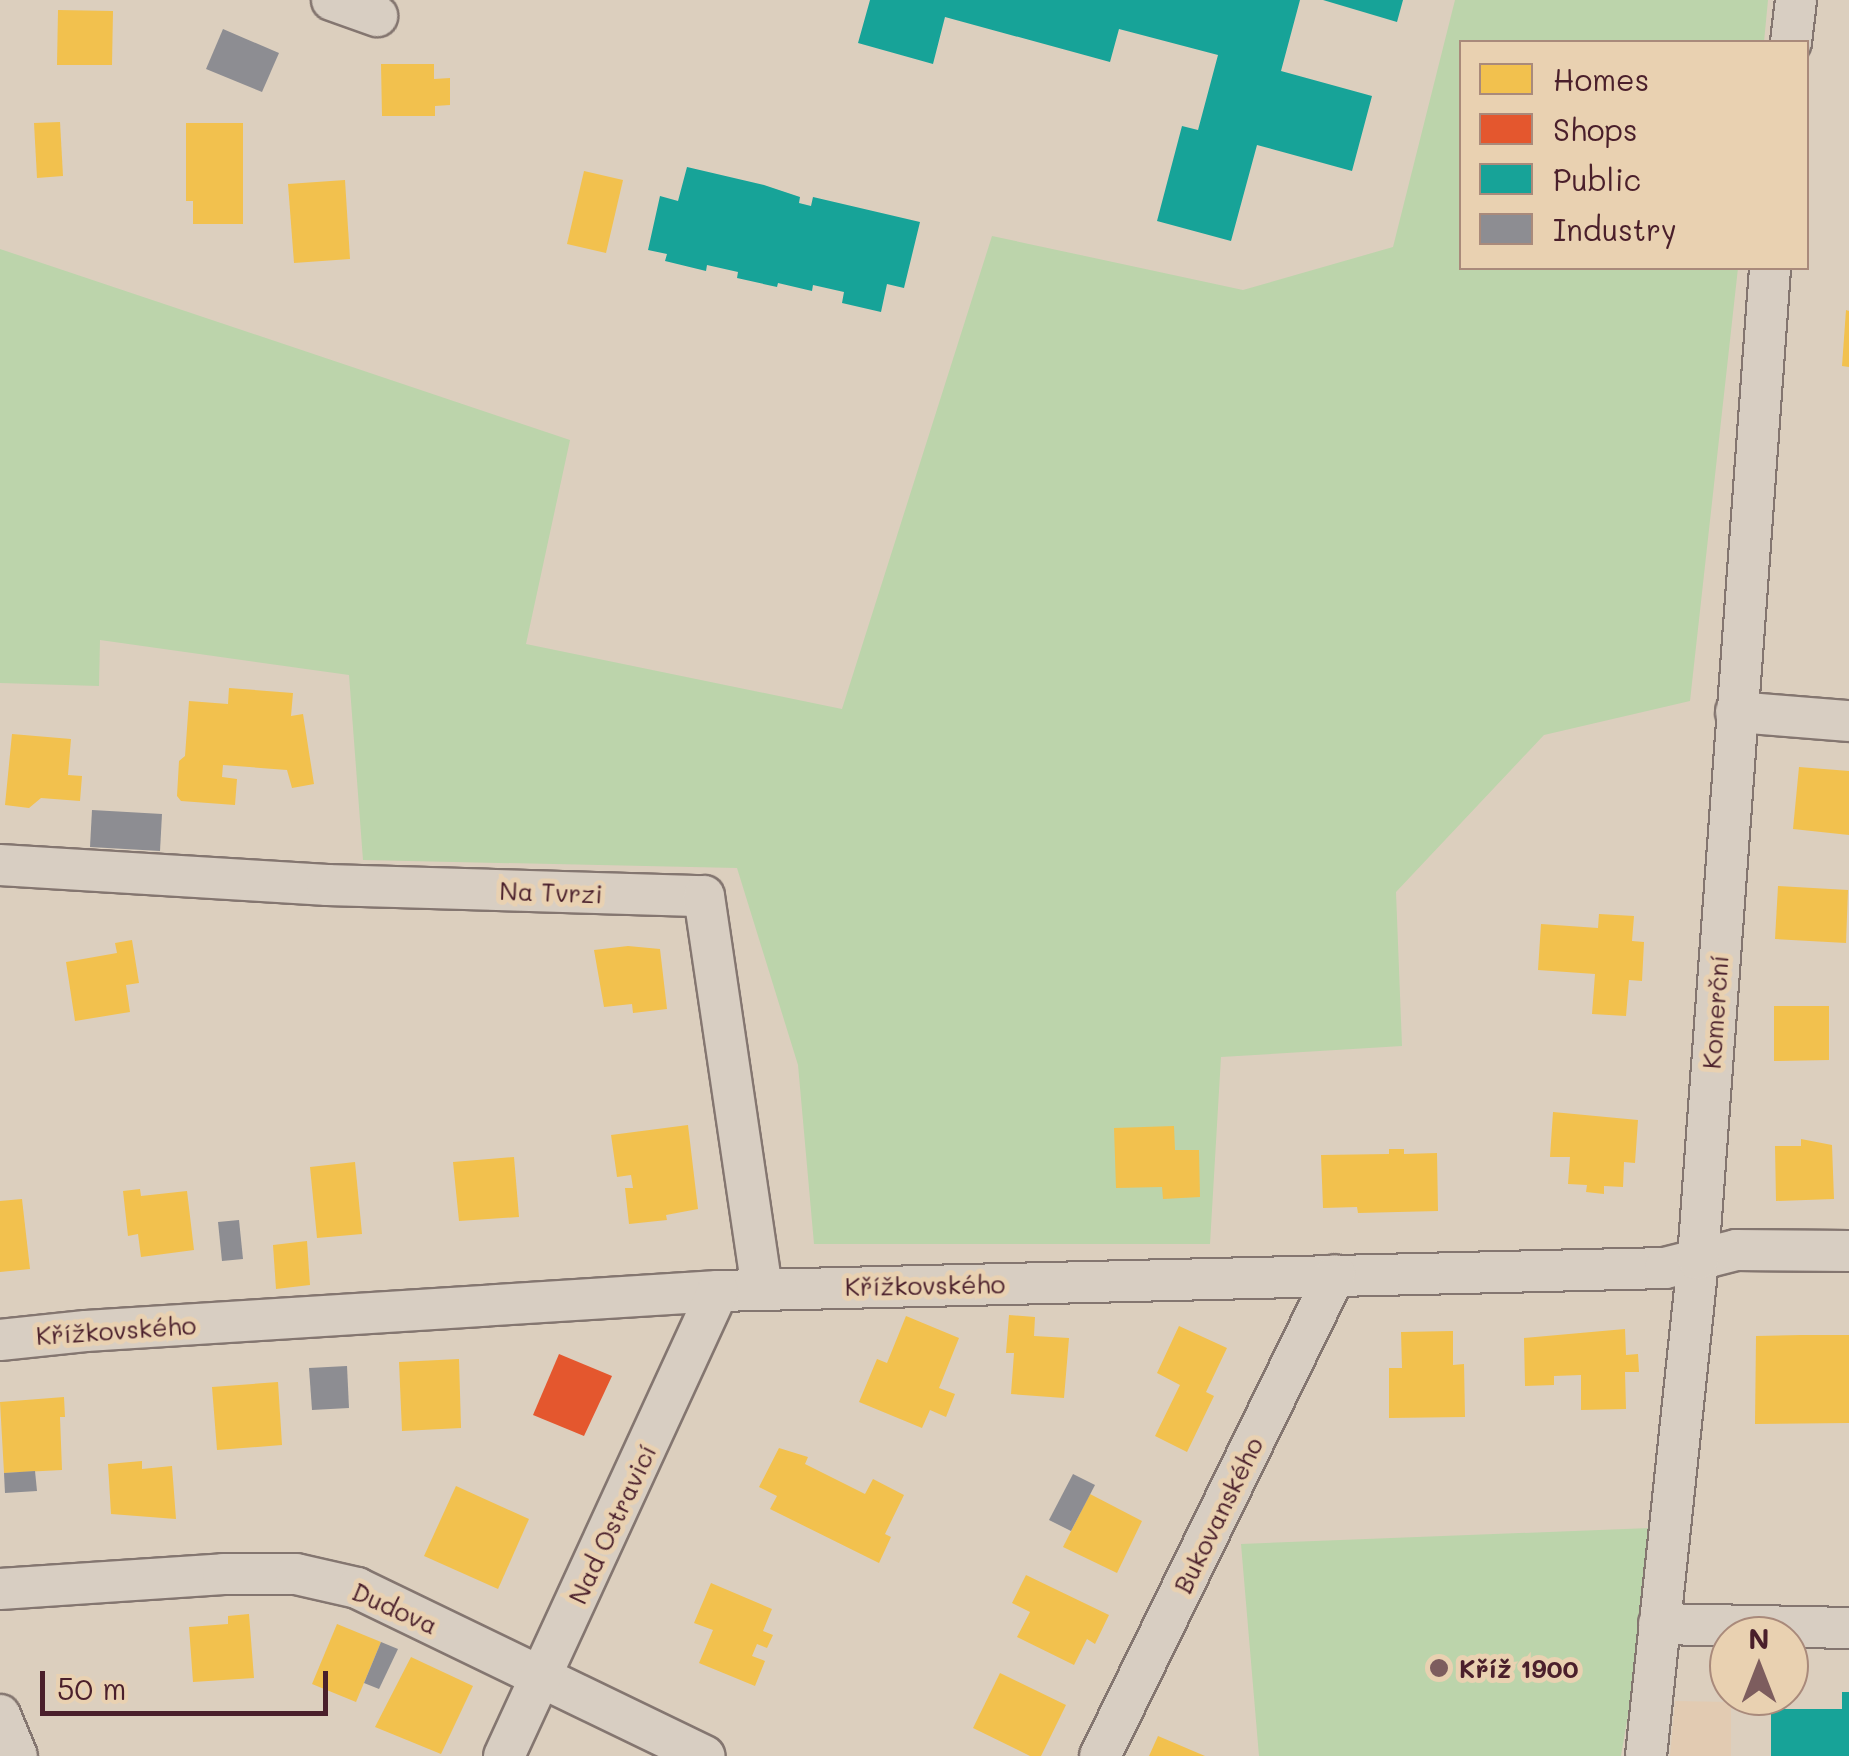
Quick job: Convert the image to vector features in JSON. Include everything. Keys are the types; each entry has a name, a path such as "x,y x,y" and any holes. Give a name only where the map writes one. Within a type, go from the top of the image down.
{"street":[{"path":"332,0 377,16"},
{"path":"1791,40 1796,0"},
{"name":"Komerční","path":"1646,1756 1698,1258 1770,270"},
{"path":"1736,712 1849,721"},
{"name":"Na Tvrzi","path":"0,864 327,885 704,896 762,1289"},
{"name":"Křížkovského","path":"0,1340 718,1291 1664,1268 1736,1250 1849,1251"},
{"name":"Bukovanského","path":"1100,1756 1335,1274"},
{"name":"Nad Ostravicí","path":"504,1756 718,1291"},
{"name":"Dudova","path":"0,1589 223,1574 296,1574 357,1588 704,1756"},
{"path":"1659,1624 1849,1628"},
{"path":"0,1715 16,1756"}],"shaded area":[{"path":"1675,1701 1709,1702 1709,1716 1731,1716 1731,1756 1670,1756"}],"green space":[{"path":"1455,0 1768,0 1764,40 1459,40 1459,270 1738,270 1690,701 1544,735 1396,892 1402,1046 1221,1057 1210,1244 814,1244 798,1065 737,868 363,860 349,675 100,640 99,686 0,683 0,249 570,440 526,644 842,709 992,236 1243,290 1393,247"},
{"path":"1650,1528 1641,1639 1621,1756 1259,1756 1241,1544"}],"building: Homes":[{"path":"58,10 113,11 112,65 57,65"},
{"path":"381,64 434,64 434,79 450,78 450,105 435,106 435,116 382,116"},
{"path":"60,122 63,176 37,178 34,123"},
{"path":"186,123 243,123 243,224 193,224 193,201 186,201"},
{"path":"584,171 623,180 606,253 567,244"},
{"path":"345,180 350,259 294,263 288,184"},
{"path":"1846,310 1849,311 1849,367 1842,366"},
{"path":"229,688 293,693 291,716 303,714 314,784 292,788 287,770 223,765 222,777 237,779 235,805 181,801 177,796 179,761 185,756 189,701 228,704"},
{"path":"12,734 71,739 68,775 82,776 80,801 41,798 29,808 5,805"},
{"path":"1799,767 1849,771 1849,835 1793,829"},
{"path":"1778,886 1848,890 1846,943 1775,939"},
{"path":"1599,914 1634,916 1632,941 1644,942 1642,981 1629,980 1626,1016 1592,1014 1595,974 1538,970 1541,924 1598,928"},
{"path":"132,940 139,983 126,985 130,1012 75,1021 66,962 117,953 115,943"},
{"path":"628,946 660,949 667,1009 633,1013 632,1004 604,1007 594,950"},
{"path":"1774,1006 1829,1006 1829,1060 1774,1061"},
{"path":"1553,1112 1638,1120 1635,1163 1624,1162 1623,1187 1604,1186 1604,1194 1586,1192 1587,1185 1568,1184 1570,1157 1550,1157"},
{"path":"688,1125 698,1209 666,1215 667,1220 629,1224 625,1188 633,1188 631,1175 617,1177 611,1135"},
{"path":"1174,1126 1175,1150 1199,1150 1200,1197 1163,1199 1162,1187 1116,1188 1114,1128"},
{"path":"1801,1139 1832,1145 1834,1199 1776,1201 1775,1146 1801,1146"},
{"path":"1389,1149 1404,1149 1404,1154 1437,1153 1438,1211 1358,1213 1357,1207 1323,1208 1321,1155 1389,1154"},
{"path":"514,1157 519,1217 459,1221 453,1162"},
{"path":"355,1162 362,1234 317,1238 310,1167"},
{"path":"140,1189 141,1196 187,1191 194,1250 141,1257 138,1234 128,1236 123,1191"},
{"path":"22,1199 30,1269 0,1272 0,1201"},
{"path":"307,1241 310,1285 276,1289 273,1245"},
{"path":"1009,1315 1035,1317 1034,1336 1069,1338 1064,1398 1011,1394 1014,1353 1006,1353"},
{"path":"906,1316 959,1338 939,1388 955,1394 946,1417 930,1410 922,1428 859,1402 877,1359 887,1363"},
{"path":"1179,1326 1227,1348 1206,1392 1214,1396 1187,1452 1155,1436 1180,1385 1157,1373"},
{"path":"1625,1329 1626,1355 1638,1354 1639,1372 1625,1372 1626,1409 1581,1410 1581,1375 1554,1376 1554,1385 1525,1386 1524,1338"},
{"path":"1453,1331 1453,1365 1464,1364 1465,1417 1389,1418 1389,1368 1402,1368 1401,1332"},
{"path":"1849,1335 1849,1423 1755,1424 1756,1336"},
{"path":"459,1359 461,1428 402,1431 399,1362"},
{"path":"278,1382 282,1445 217,1450 212,1387"},
{"path":"64,1397 65,1417 60,1417 62,1470 4,1473 0,1402"},
{"path":"779,1448 808,1457 805,1464 865,1494 873,1479 904,1495 885,1534 891,1537 879,1563 770,1509 777,1496 759,1487"},
{"path":"142,1461 142,1469 172,1466 176,1519 111,1514 108,1464"},
{"path":"456,1486 529,1519 498,1589 424,1556"},
{"path":"1090,1494 1142,1521 1117,1573 1063,1547"},
{"path":"1026,1575 1109,1615 1095,1644 1087,1639 1074,1665 1017,1637 1030,1612 1012,1603"},
{"path":"711,1583 772,1609 763,1631 773,1635 767,1648 757,1644 752,1656 765,1661 755,1686 699,1663 713,1630 694,1623"},
{"path":"249,1614 254,1678 193,1682 189,1627 228,1624 228,1616"},
{"path":"337,1624 381,1642 356,1702 312,1684"},
{"path":"411,1657 473,1686 441,1754 375,1727"},
{"path":"1000,1673 1066,1705 1041,1756 1030,1756 973,1728"},
{"path":"1158,1736 1205,1756 1149,1756"}],"building: Shops":[{"path":"559,1354 612,1376 584,1436 533,1415"}],"building: Public":[{"path":"870,0 1300,0 1281,71 1372,96 1352,171 1257,145 1231,241 1157,221 1182,126 1198,130 1218,55 1119,29 1110,62 945,17 933,64 858,43"},
{"path":"1323,0 1403,0 1397,22"},
{"path":"687,167 764,185 800,197 799,203 811,206 813,197 920,222 904,288 887,284 881,312 842,303 844,292 813,285 812,291 778,283 777,287 737,278 738,272 707,265 706,271 665,261 667,254 648,250 660,196 678,201"},
{"path":"1842,1692 1849,1692 1849,1756 1771,1756 1771,1716 1809,1716 1809,1709 1842,1709"}],"building: Industry":[{"path":"223,29 279,53 262,92 206,69"},
{"path":"92,810 162,814 160,851 90,847"},
{"path":"239,1220 243,1259 222,1261 218,1222"},
{"path":"347,1366 349,1408 312,1410 309,1368"},
{"path":"35,1471 37,1491 5,1493 4,1473"},
{"path":"1073,1474 1095,1485 1071,1531 1049,1520"},
{"path":"381,1642 398,1649 379,1689 364,1683"}],"place":[{"name":"Kříž 1900","path":"1439,1668"}]}
